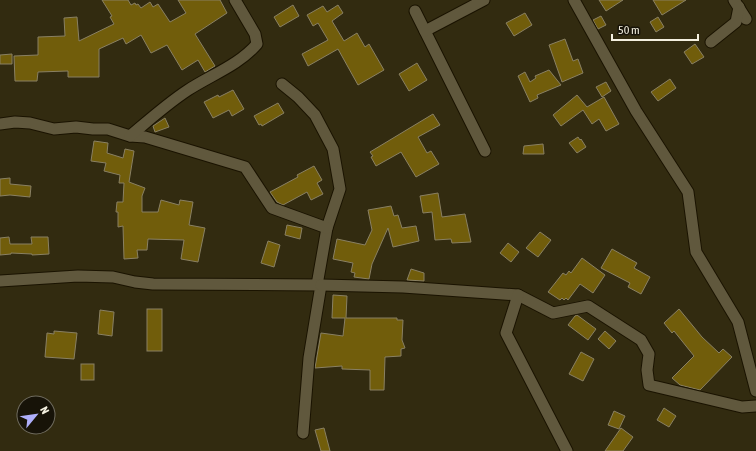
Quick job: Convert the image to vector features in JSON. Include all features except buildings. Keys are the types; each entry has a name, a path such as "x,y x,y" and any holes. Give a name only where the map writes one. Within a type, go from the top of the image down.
{"street":[{"path":"130,136 168,104 189,90 213,77 253,50 257,44 255,34 235,0"},
{"path":"425,31 484,0"},
{"path":"574,0 636,111 688,192 696,252 738,322 756,391"},
{"path":"736,3 746,18"},
{"path":"711,42 736,22 736,3"},
{"path":"415,11 484,151"},
{"path":"282,84 316,115 333,149 340,189 327,228 309,358 302,433"},
{"path":"0,124 15,122 30,123 54,129 76,127 108,129 130,136 145,138 245,167 272,208 327,228"},
{"path":"0,281 78,276 113,277 153,284 403,287 518,295 553,313 588,306 641,340 649,354 647,370 649,385 742,407 756,406"},
{"path":"518,295 506,333 566,451"}]}
